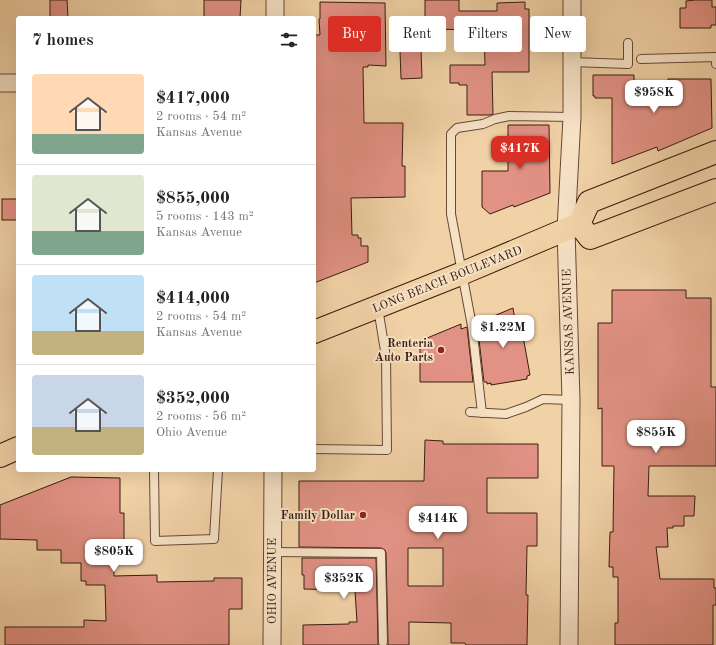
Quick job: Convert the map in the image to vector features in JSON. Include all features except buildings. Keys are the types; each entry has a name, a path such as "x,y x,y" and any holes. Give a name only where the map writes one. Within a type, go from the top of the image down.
{"main road":[{"path":"716,152 589,202 572,227 590,238 716,190"},
{"name":"LONG BEACH BOULEVARD","path":"316,331 463,273 572,227"},
{"path":"0,456 16,449"}],"street":[{"path":"275,0 275,16"},
{"name":"KANSAS AVENUE","path":"569,645 572,0"},
{"path":"0,83 16,83"},
{"name":"OHIO AVENUE","path":"272,645 273,472"}],"lane":[{"path":"572,62 628,64 628,43"},
{"path":"641,59 716,57 716,64"},
{"path":"482,413 472,326 451,214 451,134 457,128 484,124 495,119 509,116 572,117"},
{"path":"316,449 387,450 386,357 378,307"},
{"path":"470,412 506,414 543,399 570,400"},
{"path":"154,472 156,541 214,539 218,472"},
{"path":"272,552 381,553 383,642"}],"place":[{"name":"Renteria Auto Parts","path":"441,350"},
{"name":"Family Dollar","path":"363,515"}]}
